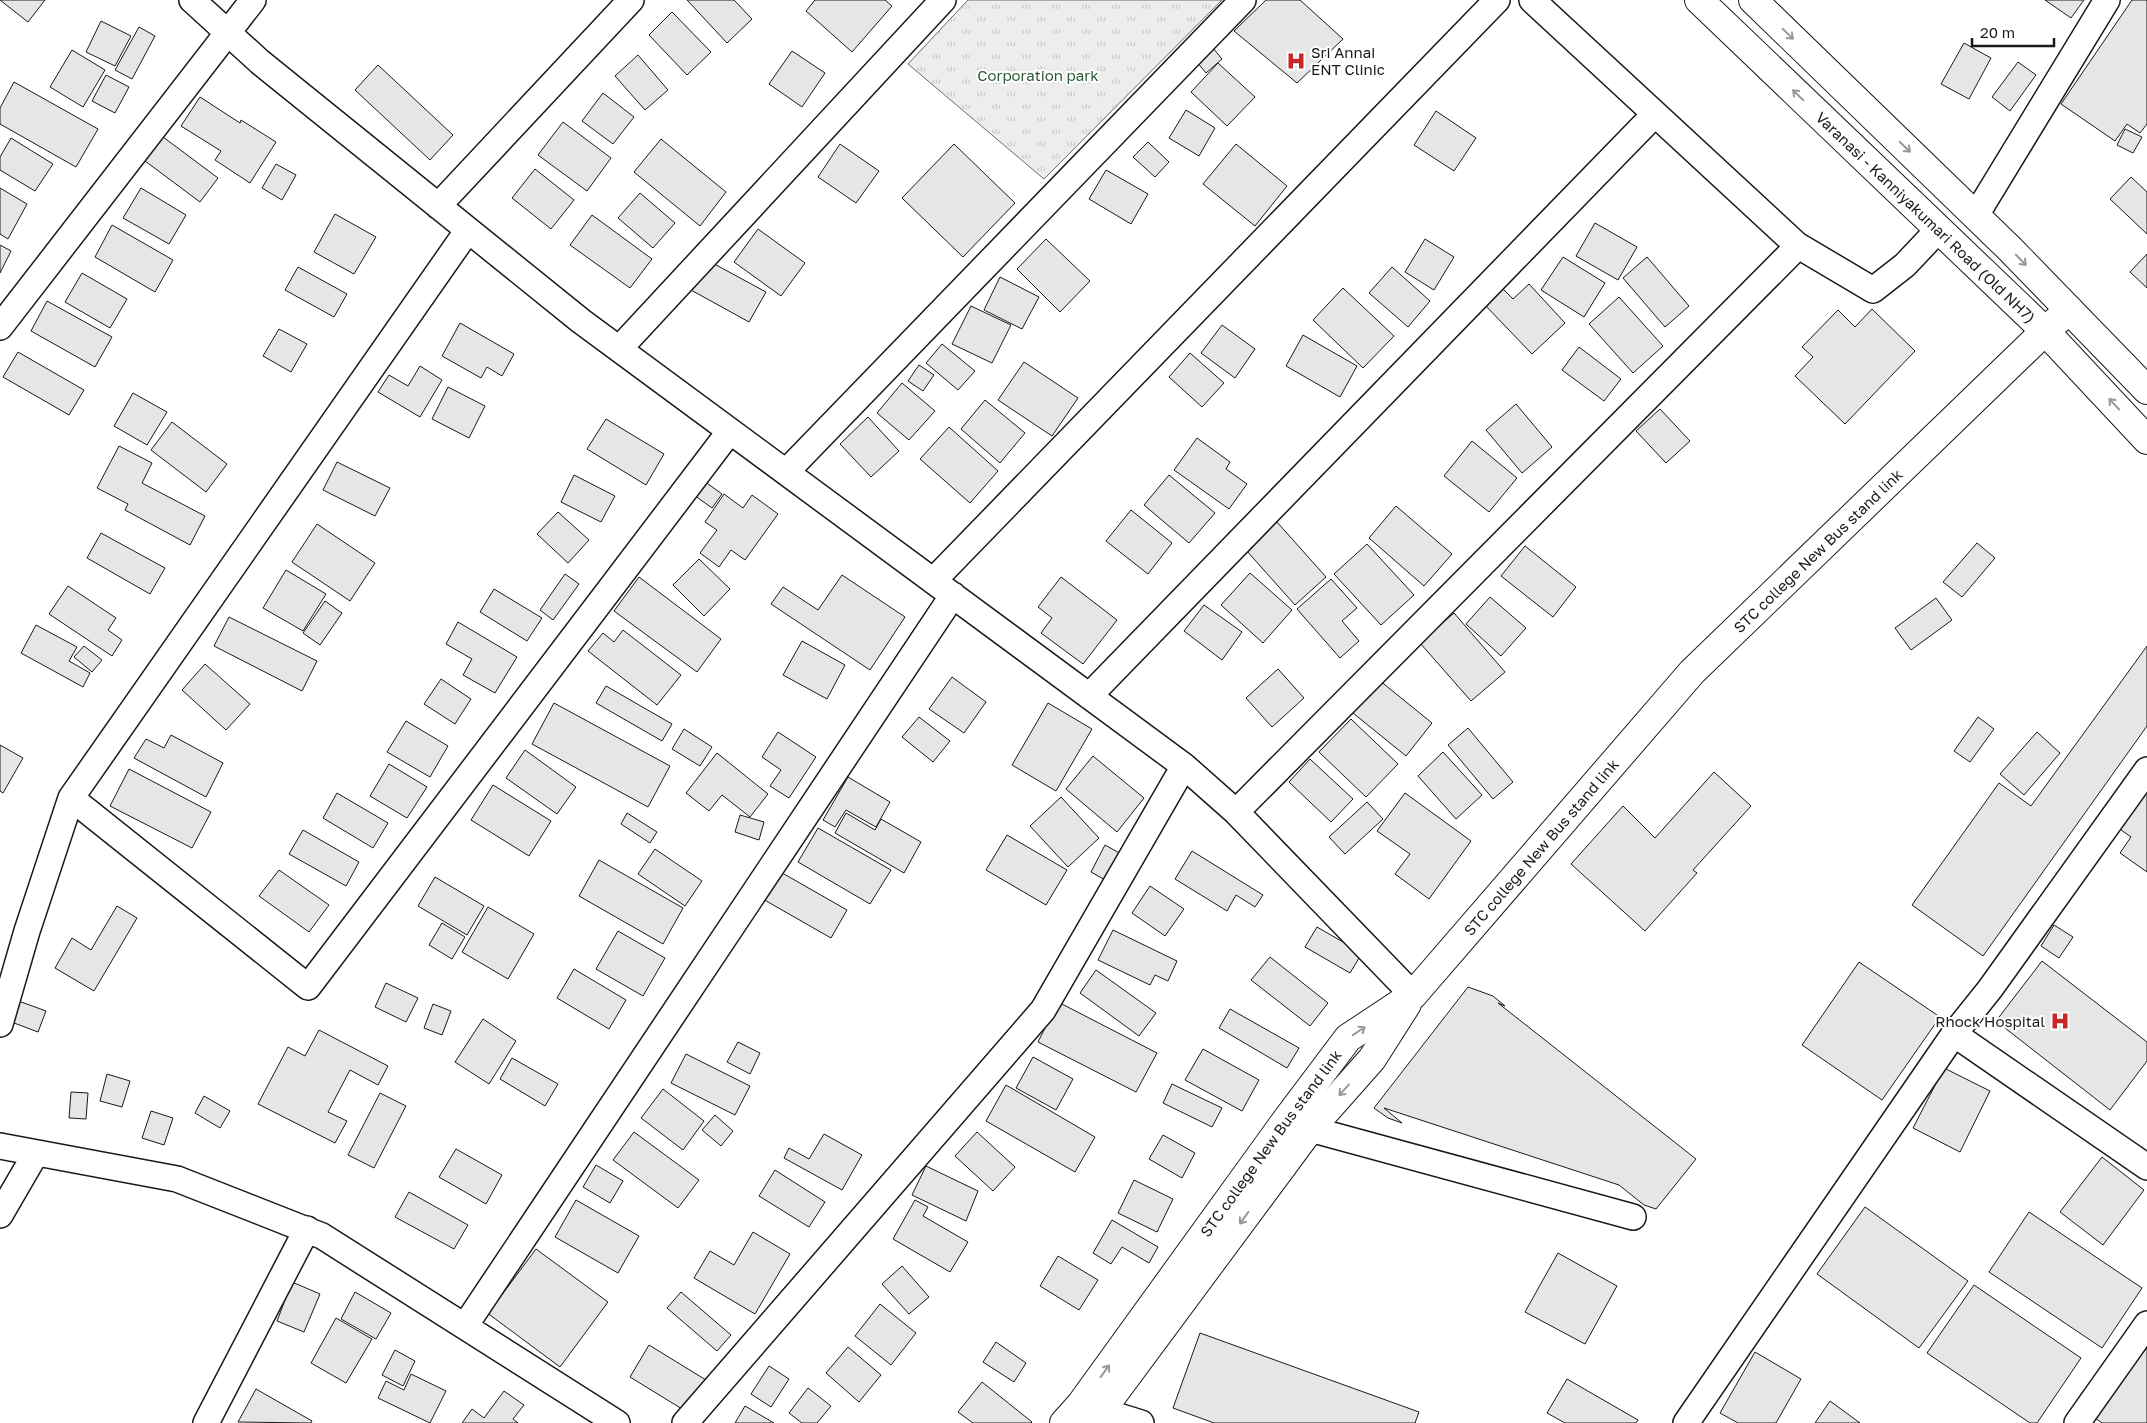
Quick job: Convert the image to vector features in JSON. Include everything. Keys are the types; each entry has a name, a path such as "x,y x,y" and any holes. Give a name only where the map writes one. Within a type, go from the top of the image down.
{"street":[{"path":"192,0 260,62 581,321 1184,766 1236,812 1414,995 1372,1059 1310,1129 1085,1415"},
{"path":"0,326 253,0"},
{"path":"438,206 631,0"},
{"path":"619,349 943,0"},
{"path":"786,472 1243,0"},
{"path":"933,581 1496,0"},
{"path":"1532,0 1797,245 1874,290 1906,265 1938,230"},
{"name":"Varanasi - Kanniyakumari Road (Old NH7)","path":"1699,0 2045,331 2147,440"},
{"path":"1753,0 1976,215 2147,390"},
{"path":"1976,215 2107,0"},
{"path":"1089,696 1655,114"},
{"path":"0,1024 27,931 71,798 468,230"},
{"path":"1236,812 1797,245"},
{"name":"STC college New Bus stand link","path":"1085,1415 1287,1120 1348,1038 1414,995 1692,672 2069,310"},
{"path":"71,798 308,987 730,431"},
{"path":"465,1326 953,596"},
{"path":"685,1423 1043,1010 1184,766"},
{"path":"1692,1421 1954,1034 1990,989 2147,770"},
{"path":"1954,1034 2147,1167"},
{"path":"1310,1129 1633,1217"},
{"path":"0,1146 177,1179 307,1229 322,1236 617,1423"},
{"path":"0,1215 36,1153"},
{"path":"206,1423 307,1229"},
{"path":"2077,1423 2147,1324"},
{"path":"1085,1415 1141,1423"}],"green space":[{"name":"Corporation park","path":"968,0 1222,0 1044,179 908,64"}],"building":[{"path":"0,0 45,0 28,22"},
{"path":"687,0 734,0 752,19 727,43"},
{"path":"815,0 885,0 892,6 852,52 806,11"},
{"name":"Sri Annai ENT Clinic","path":"1266,0 1300,0 1343,39 1297,83 1234,31"},
{"path":"2045,0 2084,0 2071,18"},
{"path":"2132,0 2147,0 2147,124 2140,133 2127,124 2115,141 2061,104"},
{"path":"672,12 711,52 687,75 649,35"},
{"path":"101,21 131,36 115,66 86,52"},
{"path":"139,27 155,36 132,79 115,70"},
{"path":"1208,42 1222,59 1206,73 1192,56"},
{"path":"1964,43 1991,58 1969,99 1941,84"},
{"path":"72,50 105,70 83,107 50,87"},
{"path":"792,51 825,73 802,107 769,84"},
{"path":"638,55 668,90 645,110 615,76"},
{"path":"2018,62 2036,75 2010,111 1992,97"},
{"path":"1218,63 1255,97 1227,126 1191,92"},
{"path":"378,65 453,135 430,160 355,90"},
{"path":"106,75 129,87 115,113 92,101"},
{"path":"14,82 98,129 76,167 0,124 0,108"},
{"path":"603,93 634,117 613,144 582,121"},
{"path":"200,97 240,123 241,120 276,142 250,183 215,160 221,151 181,126"},
{"path":"1186,110 1215,128 1199,156 1169,138"},
{"path":"1436,111 1476,138 1454,171 1414,145"},
{"path":"563,122 611,158 587,191 538,155"},
{"path":"2125,129 2142,137 2133,153 2117,145"},
{"path":"155,131 218,178 200,202 137,155"},
{"path":"11,138 53,164 35,191 0,170 0,157"},
{"path":"661,139 726,192 700,226 634,172"},
{"path":"1148,142 1169,162 1155,177 1133,157"},
{"path":"840,144 879,171 856,203 818,177"},
{"path":"954,144 1015,203 963,257 902,198"},
{"path":"1236,144 1287,186 1255,226 1203,184"},
{"path":"276,164 296,175 282,200 262,188"},
{"path":"535,169 574,200 551,229 512,198"},
{"path":"1106,170 1148,194 1131,224 1089,199"},
{"path":"2131,177 2147,192 2147,234 2110,199"},
{"path":"0,188 27,204 8,239 0,234"},
{"path":"141,188 186,215 169,244 123,218"},
{"path":"640,193 675,223 653,248 618,218"},
{"path":"335,214 376,237 354,274 314,252"},
{"path":"592,215 652,259 630,288 570,245"},
{"path":"1595,223 1637,247 1618,280 1576,256"},
{"path":"112,225 173,260 155,292 95,257"},
{"path":"758,229 805,263 781,296 734,262"},
{"path":"1046,239 1090,281 1060,312 1017,269"},
{"path":"1425,239 1454,257 1434,290 1405,272"},
{"path":"0,245 11,251 0,273"},
{"path":"2147,254 2147,288 2130,272"},
{"path":"1563,257 1605,283 1584,317 1541,290"},
{"path":"1647,257 1689,306 1665,327 1623,278"},
{"path":"707,260 766,292 749,322 691,290"},
{"path":"298,267 347,294 334,317 285,290"},
{"path":"1392,267 1430,301 1408,327 1369,293"},
{"path":"82,273 127,299 110,328 65,302"},
{"path":"1000,277 1039,297 1022,329 984,310"},
{"path":"1529,284 1565,323 1532,354 1484,304 1502,288 1513,299"},
{"path":"1343,288 1394,336 1363,368 1313,320"},
{"path":"1619,297 1663,346 1633,373 1589,324"},
{"path":"47,301 112,337 95,367 31,331"},
{"path":"971,306 1011,325 992,363 952,344"},
{"path":"1872,309 1915,351 1845,424 1795,376 1813,357 1802,347 1838,310 1855,327"},
{"path":"460,323 514,354 502,376 487,367 481,378 442,356"},
{"path":"1222,325 1255,349 1235,378 1201,353"},
{"path":"279,329 307,344 291,372 263,356"},
{"path":"1303,335 1357,366 1340,397 1286,366"},
{"path":"942,344 975,371 958,390 926,363"},
{"path":"1579,347 1621,379 1604,401 1562,370"},
{"path":"18,352 84,390 69,415 3,377"},
{"path":"1190,353 1224,383 1202,407 1169,377"},
{"path":"1024,362 1078,398 1052,436 998,400"},
{"path":"919,365 934,375 923,391 908,381"},
{"path":"420,366 442,380 420,417 378,392 389,375 408,386"},
{"path":"902,383 935,411 909,440 877,413"},
{"path":"448,387 485,406 469,438 432,419"},
{"path":"133,393 167,412 147,445 114,426"},
{"path":"985,400 1025,433 1000,463 961,429"},
{"path":"1516,404 1552,447 1522,473 1486,430"},
{"path":"1660,409 1690,441 1666,463 1636,431"},
{"path":"868,417 899,451 871,477 840,444"},
{"path":"606,419 664,454 646,485 587,449"},
{"path":"172,422 227,464 206,492 151,450"},
{"path":"949,427 998,471 970,503 920,459"},
{"path":"1197,438 1230,462 1226,469 1247,484 1229,509 1174,470"},
{"path":"1472,441 1517,478 1489,512 1444,476"},
{"path":"119,446 152,463 142,483 205,516 190,545 125,510 128,504 97,488"},
{"path":"337,462 390,488 375,516 323,490"},
{"path":"574,475 615,496 601,522 561,502"},
{"path":"1169,475 1215,513 1189,543 1144,505"},
{"path":"704,481 722,494 712,508 694,495"},
{"path":"724,494 743,508 752,495 778,514 745,560 731,550 719,567 700,553 717,530 705,522"},
{"path":"1396,506 1452,554 1424,586 1369,538"},
{"path":"1131,510 1172,543 1148,574 1106,541"},
{"path":"558,512 589,540 568,563 537,534"},
{"path":"1277,522 1326,577 1295,605 1246,550"},
{"path":"317,524 375,563 350,601 292,562"},
{"path":"101,533 165,568 150,594 87,558"},
{"path":"1977,543 1995,558 1962,597 1943,582"},
{"path":"1367,544 1414,595 1381,625 1334,574"},
{"path":"1525,546 1576,587 1553,617 1501,576"},
{"path":"699,559 730,589 704,616 673,585"},
{"path":"286,570 326,594 303,631 263,608"},
{"path":"1250,573 1292,610 1263,643 1221,605"},
{"path":"565,574 579,584 553,620 540,610"},
{"path":"842,575 905,617 870,670 771,604 783,587 818,610"},
{"path":"639,577 721,639 697,672 614,611"},
{"path":"1061,577 1117,620 1083,664 1041,633 1052,618 1038,607"},
{"path":"1331,579 1357,608 1342,621 1359,641 1340,658 1297,609"},
{"path":"68,586 116,618 108,630 122,640 112,656 49,614"},
{"path":"494,589 542,618 527,641 480,612"},
{"path":"1490,597 1526,628 1501,656 1466,624"},
{"path":"1936,598 1952,620 1911,650 1895,628"},
{"path":"325,601 342,613 320,645 303,633"},
{"path":"1204,605 1242,632 1222,660 1184,631"},
{"path":"1454,613 1505,672 1471,701 1420,643"},
{"path":"229,617 317,661 302,691 214,646"},
{"path":"458,622 517,657 495,693 463,675 472,659 446,644"},
{"path":"36,625 77,647 69,661 90,673 83,687 21,653"},
{"path":"623,630 681,675 657,705 588,651 603,633 614,642"},
{"path":"802,641 845,665 827,699 783,675"},
{"path":"84,646 102,660 92,672 74,657"},
{"path":"2147,646 2147,726 1983,956 1912,905 1999,783 2031,806"},
{"path":"205,664 250,704 226,730 182,690"},
{"path":"1278,669 1304,698 1272,727 1246,698"},
{"path":"952,677 986,702 964,733 929,709"},
{"path":"441,679 471,699 455,724 424,704"},
{"path":"1379,680 1432,723 1406,756 1353,713"},
{"path":"606,686 672,724 662,741 596,703"},
{"path":"554,703 670,766 648,807 532,744"},
{"path":"1048,703 1092,729 1056,791 1012,765"},
{"path":"919,717 950,741 933,762 902,737"},
{"path":"1978,717 1994,729 1970,762 1954,751"},
{"path":"1351,719 1398,764 1366,797 1319,752"},
{"path":"406,721 448,746 430,777 387,752"},
{"path":"1468,728 1513,782 1493,799 1448,745"},
{"path":"684,729 712,747 700,766 672,749"},
{"path":"778,732 816,757 789,798 770,786 781,770 762,757"},
{"path":"2037,732 2060,753 2024,795 2000,774"},
{"path":"171,735 223,763 206,797 134,758 146,739 164,748"},
{"path":"0,745 23,758 3,793 0,791"},
{"path":"525,750 576,787 557,814 506,778"},
{"path":"1443,752 1482,795 1456,819 1418,776"},
{"path":"717,753 768,794 750,817 722,795 709,811 686,793"},
{"path":"1093,756 1144,798 1117,832 1066,789"},
{"path":"1310,759 1353,799 1331,822 1289,782"},
{"path":"389,764 427,787 407,818 370,796"},
{"path":"129,769 211,812 192,848 110,806"},
{"path":"1714,772 1751,806 1693,870 1697,873 1645,931 1571,864 1623,806 1655,838"},
{"path":"848,777 890,802 876,827 846,810 835,827 823,820"},
{"path":"2147,782 2147,872 2120,853 2131,837 2117,827"},
{"path":"493,785 551,821 529,856 471,820"},
{"path":"337,793 388,823 373,848 323,818"},
{"path":"1405,793 1471,841 1429,899 1395,874 1410,854 1377,831"},
{"path":"1061,797 1099,838 1068,867 1030,826"},
{"path":"1367,802 1383,819 1345,854 1329,837"},
{"path":"627,813 657,832 650,843 621,824"},
{"path":"846,813 875,830 881,819 921,842 904,873 835,833"},
{"path":"740,815 764,822 759,840 735,832"},
{"path":"818,828 891,870 870,904 798,862"},
{"path":"303,830 359,862 346,886 289,854"},
{"path":"1007,835 1067,870 1046,905 986,870"},
{"path":"1105,845 1121,854 1107,881 1091,872"},
{"path":"655,849 702,881 685,906 638,874"},
{"path":"1192,851 1263,895 1255,907 1236,895 1227,911 1175,879"},
{"path":"599,860 683,908 663,944 579,896"},
{"path":"279,870 329,905 309,932 259,896"},
{"path":"777,870 847,910 831,938 761,898"},
{"path":"435,877 484,906 467,935 418,906"},
{"path":"1150,886 1184,909 1165,936 1132,913"},
{"path":"117,906 137,918 94,991 55,968 72,938 91,950"},
{"path":"488,907 534,934 508,979 462,952"},
{"path":"442,923 465,937 452,959 429,945"},
{"path":"2054,925 2073,937 2059,958 2041,946"},
{"path":"1317,927 1362,953 1350,973 1305,947"},
{"path":"1113,930 1177,961 1168,981 1155,975 1150,985 1098,960"},
{"path":"618,931 665,958 643,996 596,969"},
{"path":"1270,957 1328,1003 1310,1026 1251,980"},
{"path":"2042,961 2147,1042 2147,1061 2110,1110 1996,1021"},
{"path":"1859,962 1940,1017 1882,1100 1802,1045"},
{"path":"574,969 626,1000 609,1029 557,998"},
{"path":"1096,970 1156,1013 1139,1036 1080,993"},
{"path":"386,983 418,998 406,1022 375,1007"},
{"path":"1468,987 1493,996 1505,1006 1498,1003 1696,1159 1656,1209 1644,1205 1619,1185 1384,1108 1402,1123 1388,1118 1374,1108"},
{"path":"13,999 46,1011 38,1032 6,1020"},
{"path":"1058,1002 1157,1053 1136,1092 1038,1042"},
{"path":"433,1004 451,1011 442,1035 424,1028"},
{"path":"1230,1009 1299,1048 1287,1068 1219,1028"},
{"path":"483,1019 516,1041 489,1084 455,1062"},
{"path":"319,1030 388,1066 378,1085 350,1070 328,1112 347,1121 335,1143 258,1104 288,1047 305,1056"},
{"path":"738,1042 760,1053 750,1074 727,1062"},
{"path":"1203,1049 1259,1080 1242,1111 1185,1080"},
{"path":"686,1054 750,1086 735,1115 671,1083"},
{"path":"1033,1057 1073,1079 1056,1110 1016,1088"},
{"path":"512,1058 558,1084 545,1106 500,1079"},
{"path":"1944,1068 1990,1091 1960,1152 1913,1128"},
{"path":"107,1074 130,1081 122,1107 100,1101"},
{"path":"1172,1084 1222,1108 1212,1127 1163,1103"},
{"path":"1006,1085 1095,1137 1075,1172 986,1121"},
{"path":"663,1089 704,1121 683,1150 641,1118"},
{"path":"71,1092 88,1093 86,1119 69,1118"},
{"path":"380,1093 406,1106 374,1168 348,1155"},
{"path":"204,1096 230,1111 220,1128 195,1113"},
{"path":"151,1111 173,1118 164,1145 142,1138"},
{"path":"715,1115 733,1131 721,1146 702,1130"},
{"path":"634,1132 699,1180 678,1208 613,1160"},
{"path":"977,1132 1015,1167 993,1191 955,1156"},
{"path":"824,1134 862,1155 842,1190 784,1158 789,1148 809,1159"},
{"path":"1163,1135 1195,1153 1182,1178 1149,1159"},
{"path":"456,1149 502,1175 486,1204 439,1177"},
{"path":"2102,1157 2144,1190 2103,1245 2060,1212"},
{"path":"596,1165 623,1181 610,1203 583,1187"},
{"path":"926,1166 978,1191 966,1221 912,1195"},
{"path":"775,1170 825,1202 809,1227 759,1196"},
{"path":"1134,1180 1173,1199 1157,1232 1118,1213"},
{"path":"409,1192 468,1225 454,1249 395,1217"},
{"path":"576,1200 639,1236 618,1273 555,1237"},
{"path":"915,1200 928,1207 923,1216 968,1242 950,1272 893,1239"},
{"path":"1865,1207 1968,1281 1919,1348 1817,1274"},
{"path":"2029,1212 2142,1288 2102,1348 1989,1272"},
{"path":"1112,1220 1158,1247 1149,1263 1122,1247 1111,1264 1093,1253"},
{"path":"753,1232 790,1254 755,1314 694,1278 710,1251 734,1265"},
{"path":"536,1249 608,1302 560,1367 486,1312 496,1299 498,1300"},
{"path":"1558,1253 1617,1286 1585,1344 1525,1312"},
{"path":"1058,1256 1098,1280 1079,1310 1040,1286"},
{"path":"902,1266 929,1297 909,1314 882,1284"},
{"path":"292,1282 320,1294 304,1332 277,1321"},
{"path":"1974,1285 2081,1358 2037,1423 2030,1423 1927,1353"},
{"path":"355,1292 391,1313 376,1339 341,1319"},
{"path":"681,1292 731,1335 717,1351 667,1308"},
{"path":"880,1304 916,1333 891,1365 855,1336"},
{"path":"336,1318 372,1339 346,1383 311,1363"},
{"path":"1200,1333 1419,1412 1415,1423 1214,1423 1173,1408"},
{"path":"996,1342 1026,1363 1014,1382 983,1362"},
{"path":"2139,1344 2147,1349 2147,1423 2102,1423 2087,1412"},
{"path":"649,1345 706,1380 687,1412 630,1377"},
{"path":"848,1347 881,1375 859,1402 826,1373"},
{"path":"395,1350 415,1361 403,1386 382,1375"},
{"path":"1755,1352 1801,1379 1776,1423 1738,1423 1720,1413"},
{"path":"769,1366 789,1379 771,1407 751,1394"},
{"path":"411,1374 446,1391 430,1423 378,1398 386,1381 404,1390"},
{"path":"1567,1379 1638,1420 1636,1423 1565,1423 1547,1413"},
{"path":"982,1382 1032,1422 973,1423 958,1412"},
{"path":"808,1388 831,1406 817,1423 802,1423 789,1413"},
{"path":"256,1389 312,1421 311,1423 238,1422"},
{"path":"504,1391 524,1405 513,1419 518,1423 462,1423 472,1409 484,1418"},
{"path":"1830,1401 1860,1423 1815,1423"},
{"path":"745,1406 774,1423 735,1423"}],"place":[{"name":"Sri Annai ENT Clinic","path":"1296,61"},
{"name":"Rhock Hospital","path":"2060,1021"}]}
